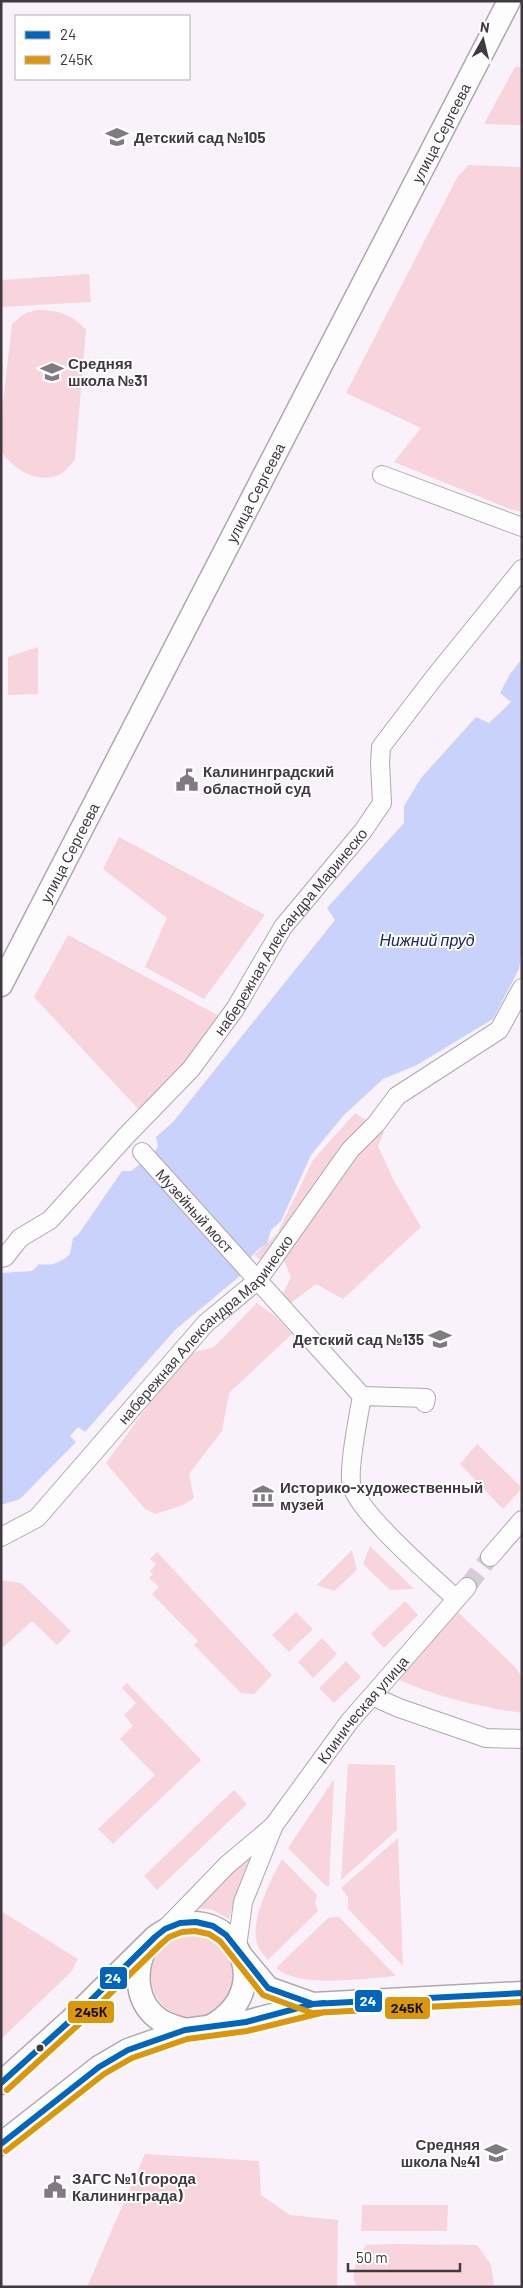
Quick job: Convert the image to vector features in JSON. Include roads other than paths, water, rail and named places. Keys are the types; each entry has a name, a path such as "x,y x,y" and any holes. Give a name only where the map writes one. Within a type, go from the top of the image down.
{"main road":[{"name":"улица Сергеева","path":"1,985 509,1"},
{"path":"1,2083 64,2027 165,1929 180,1923 196,1922 212,1926 226,1935 268,1988 313,2004"},
{"path":"147,1946 138,1970 141,1996 152,2013 161,2021 185,2030"},
{"path":"210,2027 225,2018 241,1999 246,1981 239,1951"},
{"path":"1,2144 99,2067 128,2050 185,2030 246,2022 313,2004 522,1993"}],"street":[{"path":"382,475 522,527"},
{"name":"набережная Александра Маринеско","path":"1,1258 5,1257 20,1238 50,1220 196,1062 235,1009 283,927 363,831 382,803 381,747 522,569"},
{"name":"набережная Александра Маринеско","path":"1,1537 37,1518 206,1323 253,1275 350,1150 376,1124 397,1096 499,1030 522,988"},
{"name":"Музейный мост","path":"142,1152 362,1396"},
{"path":"362,1396 426,1398 425,1403"},
{"name":"Клиническая улица","path":"165,1929 227,1865 274,1825 344,1729 463,1591 371,1516 351,1486 353,1450 362,1396"},
{"path":"491,1556 522,1520"},
{"path":"372,1696 399,1708 486,1738 522,1739"},
{"name":"Клиническая улица","path":"239,1951 243,1902 274,1825"}],"water":[{"name":"Нижний пруд","path":"522,659 522,948 519,969 493,1019 417,1065 383,1079 344,1115 311,1155 281,1221 271,1230 267,1244 254,1253 247,1262 240,1276 175,1330 85,1432 78,1427 70,1436 76,1442 20,1499 1,1505 1,1273 32,1271 39,1264 48,1265 56,1263 70,1254 73,1238 78,1235 122,1171 131,1171 154,1153 158,1146 156,1137 173,1122 335,920 327,908 404,823 404,806 421,778 476,717 489,723 511,702 500,693 510,674"}],"tunnel":[{"path":"467,1587 490,1557"}],"place":[{"name":"Детский сад №105","path":"117,137"},
{"name":"Средняя школа №31","path":"52,372"},
{"name":"Калининградский областной суд","path":"187,780"},
{"name":"Детский сад №135","path":"440,1339"},
{"name":"Историко-художественный музей","path":"263,1496"},
{"name":"Средняя школа №41","path":"496,2153"},
{"name":"ЗАГС №1 (города Калининграда)","path":"55,2187"}]}
